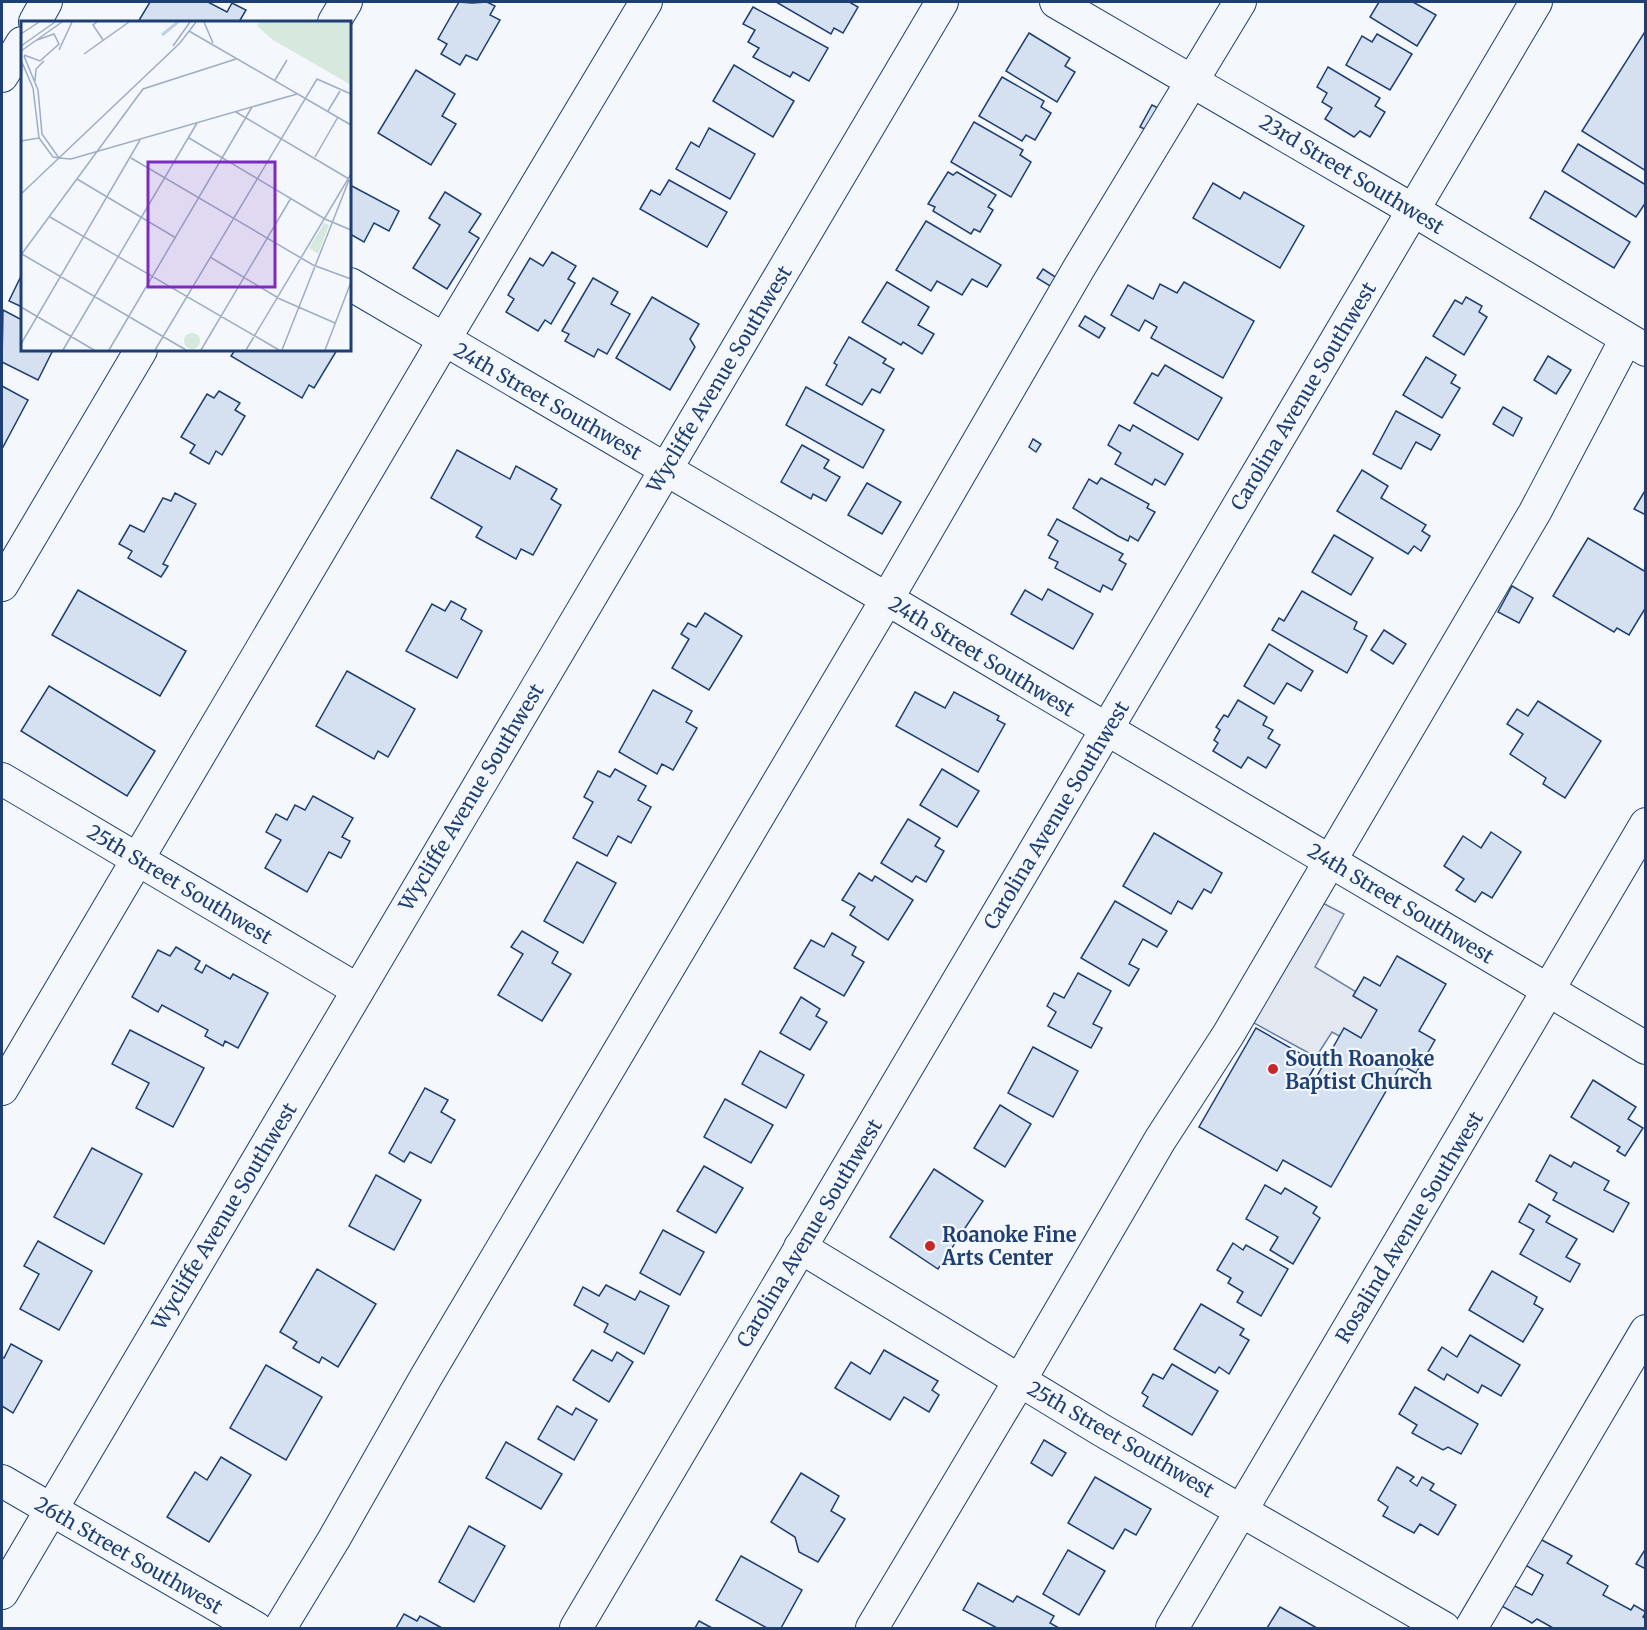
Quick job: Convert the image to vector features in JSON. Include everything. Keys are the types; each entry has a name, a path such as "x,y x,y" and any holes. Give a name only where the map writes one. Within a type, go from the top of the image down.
{"street":[{"path":"35,21 46,2"},
{"path":"335,21 346,2"},
{"path":"2,1089 646,2"},
{"name":"Wycliffe Avenue Southwest","path":"2,1593 942,2"},
{"name":"23rd Street Southwest","path":"1056,2 1413,210 1636,345"},
{"path":"280,1629 426,1377 887,599 1079,268 1240,2"},
{"name":"Carolina Avenue Southwest","path":"576,1629 1536,2"},
{"path":"21,45 2,77 21,89"},
{"name":"24th Street Southwest","path":"351,285 1646,1048"},
{"path":"872,1629 1160,1140 1228,1035 1535,512 1636,345"},
{"path":"2,585 140,351"},
{"name":"25th Street Southwest","path":"2,779 358,990"},
{"name":"Rosalind Avenue Southwest","path":"1172,1629 1646,824"},
{"name":"25th Street Southwest","path":"800,1247 1103,1431 1444,1629"},
{"path":"1471,1629 1646,1331"},
{"name":"26th Street Southwest","path":"2,1481 256,1629"}],"shaded area":[{"path":"1313,898 1344,914 1315,967 1417,1029 1402,1070 1332,1032 1316,1057 1243,1017"}],"building":[{"path":"150,2 208,2 227,12 232,3 246,10 240,21 139,21"},
{"path":"459,2 487,2 495,6 490,15 500,20 477,60 466,55 460,65 441,54 447,44 438,39"},
{"path":"776,2 852,2 858,7 843,33 834,28 831,34"},
{"path":"1379,2 1413,2 1436,15 1417,46 1370,17"},
{"path":"753,7 828,48 809,81 793,72 790,77 753,57 759,48 748,42 755,30 743,24"},
{"path":"1646,30 1646,171 1582,131"},
{"path":"1029,33 1070,58 1065,66 1075,72 1057,102 1006,71"},
{"path":"1377,34 1412,54 1390,90 1346,65 1362,36 1372,42"},
{"path":"734,65 794,101 773,137 713,101"},
{"path":"1328,67 1380,98 1375,106 1385,112 1370,137 1360,131 1354,137 1325,119 1332,108 1322,102 1327,93 1317,87"},
{"path":"416,70 455,94 442,116 456,124 431,165 378,133"},
{"path":"1002,77 1044,101 1041,107 1051,113 1035,140 1026,135 1022,141 979,116"},
{"path":"1152,105 1164,111 1153,133 1140,127"},
{"path":"974,122 1023,150 1020,155 1031,162 1011,197 951,162"},
{"path":"709,128 755,154 730,199 676,169 691,142 699,147"},
{"path":"1578,144 1646,185 1646,202 1636,217 1562,171"},
{"path":"948,172 953,175 957,172 996,195 988,207 993,210 980,232 974,229 971,234 933,211 935,207 928,204"},
{"path":"669,180 727,212 707,247 640,209 651,190 660,195"},
{"path":"1213,183 1240,199 1244,192 1304,226 1280,268 1193,218"},
{"path":"351,186 399,211 389,231 374,223 364,242 351,235"},
{"path":"1545,191 1630,242 1614,268 1530,218"},
{"path":"445,192 481,214 469,232 479,238 447,289 413,268 440,225 429,218"},
{"path":"926,221 1001,265 987,287 972,279 962,295 937,281 931,291 896,270"},
{"path":"552,252 576,266 568,279 575,283 551,324 545,320 538,331 506,312 514,299 508,295 530,258 543,266"},
{"path":"1043,269 1060,280 1055,289 1037,278"},
{"path":"21,276 21,307 9,301"},
{"path":"593,278 618,292 611,304 630,314 607,354 598,349 594,357 565,341 569,334 562,331"},
{"path":"887,282 929,307 918,325 934,334 922,354 903,342 901,345 862,322"},
{"path":"1184,282 1254,321 1223,378 1151,338 1157,327 1145,320 1139,331 1111,315 1128,285 1153,299 1160,284 1177,293"},
{"path":"652,297 699,324 690,339 695,347 670,390 616,358"},
{"path":"1466,297 1482,306 1479,312 1487,317 1464,355 1433,336 1455,300 1462,304"},
{"path":"3,310 21,319 21,351 52,351 38,380 2,362"},
{"path":"1085,316 1105,328 1099,338 1079,326"},
{"path":"849,337 886,359 883,363 894,369 880,393 872,389 862,405 826,385 837,365 834,363"},
{"path":"234,351 336,351 314,388 309,385 302,398 231,356"},
{"path":"1548,356 1571,370 1556,394 1534,380"},
{"path":"1426,357 1456,375 1451,383 1460,388 1442,418 1403,395"},
{"path":"1165,365 1222,398 1198,440 1134,403 1152,373 1158,376"},
{"path":"2,386 28,400 3,447 2,446"},
{"path":"806,387 884,430 863,468 786,425"},
{"path":"219,391 240,403 235,410 245,416 222,455 216,451 209,464 190,453 195,445 181,437 207,394 214,398"},
{"path":"1503,407 1522,418 1513,436 1493,424"},
{"path":"1396,411 1440,435 1431,450 1416,442 1401,469 1373,454"},
{"path":"1119,425 1130,431 1133,425 1183,454 1165,485 1155,479 1152,485 1115,464 1121,453 1108,445"},
{"path":"1033,439 1041,444 1036,452 1029,447"},
{"path":"802,445 829,460 824,468 840,477 826,501 813,494 811,499 781,482"},
{"path":"457,450 510,479 516,466 557,489 551,499 561,505 533,555 521,549 516,559 476,537 482,527 431,498"},
{"path":"1362,470 1388,486 1381,498 1426,525 1422,531 1430,536 1421,551 1414,546 1408,554 1337,511"},
{"path":"1101,478 1149,504 1147,508 1155,512 1138,541 1130,536 1128,541 1118,536 1073,508 1089,479 1097,484"},
{"path":"867,483 901,502 882,534 848,515"},
{"path":"1646,489 1646,515 1634,509"},
{"path":"175,493 196,504 163,564 168,566 161,577 128,558 132,551 119,544 130,525 144,532 163,498 171,501"},
{"path":"1057,519 1123,554 1119,560 1126,564 1112,590 1103,585 1100,592 1055,568 1058,562 1049,558 1058,541 1048,535"},
{"path":"1334,535 1373,558 1351,595 1312,572"},
{"path":"1588,538 1646,572 1646,607 1629,635 1617,628 1614,632 1553,596"},
{"path":"1512,586 1533,598 1519,623 1498,612"},
{"path":"1048,589 1093,614 1073,649 1011,614 1025,590 1042,600"},
{"path":"78,590 186,651 160,696 52,635"},
{"path":"1302,591 1357,622 1354,629 1367,636 1347,673 1272,630 1279,618 1284,621"},
{"path":"451,601 466,609 461,619 482,631 457,678 406,651 432,604 445,611"},
{"path":"705,613 742,636 709,690 672,668 689,639 681,634 688,623 696,627"},
{"path":"1384,630 1406,644 1393,664 1371,650"},
{"path":"1269,644 1313,671 1301,691 1287,683 1274,704 1244,686"},
{"path":"347,671 415,709 388,757 378,751 374,759 316,726"},
{"path":"49,686 155,751 127,796 21,731"},
{"path":"653,690 692,711 686,722 697,728 673,770 662,764 657,774 619,752"},
{"path":"915,692 945,708 954,692 999,716 997,720 1005,724 978,772 896,726"},
{"path":"1238,700 1267,717 1263,725 1273,730 1268,738 1280,745 1266,768 1248,757 1241,768 1213,751 1218,743 1214,740 1220,730 1216,727 1224,715 1228,717"},
{"path":"1538,701 1601,741 1565,798 1543,784 1546,778 1510,754 1523,734 1507,724 1517,709 1528,716"},
{"path":"615,769 646,786 638,800 651,807 631,843 618,836 607,856 573,838 593,802 584,797 598,771 610,777"},
{"path":"942,769 979,791 957,827 920,805"},
{"path":"313,796 353,818 342,837 350,841 341,858 329,852 307,892 265,868 281,840 266,832 276,814 287,820 295,805 305,810"},
{"path":"908,819 940,838 935,846 944,851 926,882 916,876 912,882 881,863"},
{"path":"1491,832 1521,852 1492,898 1482,892 1475,902 1456,890 1464,879 1444,866 1463,836 1481,848"},
{"path":"1154,833 1222,873 1211,893 1204,889 1192,909 1178,901 1171,914 1123,886"},
{"path":"577,862 616,883 583,943 544,921"},
{"path":"859,873 872,881 875,876 913,900 888,940 850,915 855,907 842,900"},
{"path":"1115,901 1167,931 1157,947 1143,939 1129,964 1139,969 1129,986 1081,958"},
{"path":"522,931 558,952 552,963 571,974 542,1021 498,995 523,954 511,947"},
{"path":"832,933 856,947 852,955 864,962 844,996 794,968 811,940 824,947"},
{"path":"176,947 200,961 195,969 202,973 206,965 230,979 233,974 268,993 238,1048 225,1041 223,1046 205,1036 208,1030 162,1005 158,1012 132,997 158,950 170,956"},
{"name":"South Roanoke Baptist Church","path":"1397,956 1446,984 1419,1031 1435,1040 1416,1073 1401,1065 1331,1187 1283,1160 1277,1171 1199,1127 1256,1028 1317,1063 1303,1087 1309,1090 1344,1028 1361,1038 1377,1010 1353,996 1364,977 1380,986"},
{"path":"1078,973 1111,991 1093,1024 1102,1028 1091,1048 1048,1026 1056,1012 1047,1006 1054,993 1064,998"},
{"path":"801,997 820,1009 816,1016 827,1022 810,1050 780,1033"},
{"path":"130,1030 204,1068 173,1127 136,1108 149,1083 112,1064"},
{"path":"1033,1047 1078,1071 1053,1117 1008,1093"},
{"path":"760,1051 804,1075 786,1108 742,1084"},
{"path":"1593,1080 1636,1107 1628,1119 1643,1128 1625,1156 1617,1151 1620,1147 1571,1117"},
{"path":"425,1088 448,1100 441,1112 455,1120 431,1163 410,1152 404,1162 389,1153"},
{"path":"725,1099 773,1125 751,1163 704,1137"},
{"path":"1000,1105 1031,1124 1005,1167 974,1148"},
{"path":"92,1148 142,1174 104,1244 54,1217"},
{"path":"1550,1155 1571,1167 1574,1162 1609,1181 1604,1190 1629,1203 1613,1232 1553,1200 1557,1193 1536,1181"},
{"path":"704,1166 743,1188 716,1233 677,1211"},
{"path":"934,1169 983,1201 938,1269 890,1237"},
{"path":"376,1175 421,1200 394,1250 349,1226"},
{"path":"1265,1185 1281,1194 1285,1188 1317,1207 1313,1213 1320,1218 1293,1264 1270,1250 1278,1237 1246,1219"},
{"path":"1529,1204 1550,1216 1546,1222 1577,1239 1566,1257 1580,1264 1570,1282 1520,1254 1534,1230 1519,1222"},
{"path":"663,1230 704,1252 680,1295 640,1273"},
{"path":"38,1241 92,1271 59,1330 20,1309 39,1274 24,1266"},
{"path":"1233,1243 1243,1250 1246,1245 1288,1269 1261,1316 1237,1302 1243,1292 1228,1283 1231,1278 1217,1270"},
{"path":"317,1269 376,1304 338,1367 322,1357 319,1363 293,1348 297,1342 280,1332"},
{"path":"1492,1271 1537,1297 1534,1304 1543,1309 1523,1342 1469,1310"},
{"path":"606,1285 635,1300 640,1291 669,1306 644,1354 604,1332 608,1324 574,1305 583,1287 599,1296"},
{"path":"1201,1304 1244,1329 1240,1335 1249,1340 1229,1374 1219,1367 1215,1373 1174,1349"},
{"path":"1470,1335 1520,1365 1501,1396 1482,1385 1478,1393 1447,1374 1444,1380 1428,1370 1442,1347 1457,1357"},
{"path":"11,1344 42,1361 13,1413 2,1406 2,1357 4,1358"},
{"path":"592,1350 612,1361 617,1352 633,1362 609,1402 573,1380"},
{"path":"884,1350 938,1381 932,1390 939,1395 929,1412 904,1397 890,1420 835,1388 851,1362 870,1374"},
{"path":"1172,1364 1218,1391 1192,1435 1143,1406 1148,1397 1142,1393 1153,1374 1163,1379"},
{"path":"266,1365 322,1397 286,1460 230,1428"},
{"path":"1415,1387 1478,1424 1461,1454 1448,1447 1443,1450 1412,1433 1417,1425 1399,1414"},
{"path":"557,1406 572,1415 576,1408 597,1420 574,1460 538,1439"},
{"path":"1044,1440 1066,1453 1052,1476 1031,1463"},
{"path":"506,1442 562,1474 541,1509 486,1478"},
{"path":"221,1457 251,1475 209,1542 167,1517 195,1472 207,1480"},
{"path":"1397,1467 1414,1477 1410,1481 1417,1486 1422,1477 1434,1484 1430,1490 1456,1505 1438,1535 1420,1524 1414,1533 1383,1516 1388,1507 1378,1500"},
{"path":"801,1473 839,1496 831,1511 845,1519 818,1562 799,1552 795,1537 771,1522"},
{"path":"1095,1477 1151,1509 1136,1535 1125,1529 1113,1549 1068,1523"},
{"path":"469,1526 505,1546 474,1602 439,1582"},
{"path":"1540,1539 1572,1556 1567,1563 1608,1586 1603,1595 1631,1610 1634,1605 1646,1612 1643,1617 1646,1619 1646,1628 1553,1628 1537,1619 1532,1623 1500,1605 1511,1584 1532,1595 1543,1575 1525,1565"},
{"path":"1646,1548 1646,1569 1636,1564"},
{"path":"1068,1550 1105,1571 1079,1615 1043,1594"},
{"path":"741,1556 802,1590 781,1628 767,1628 716,1600"},
{"path":"978,1583 1013,1602 1017,1596 1054,1616 1050,1623 1059,1628 997,1628 963,1610"},
{"path":"1280,1607 1317,1628 1267,1628"},
{"path":"404,1614 417,1621 420,1616 442,1628 396,1628"},
{"path":"699,1621 712,1628 695,1628"}],"place":[{"name":"South Roanoke Baptist Church","path":"1273,1069"},
{"name":"Roanoke Fine Arts Center","path":"930,1246"}]}
